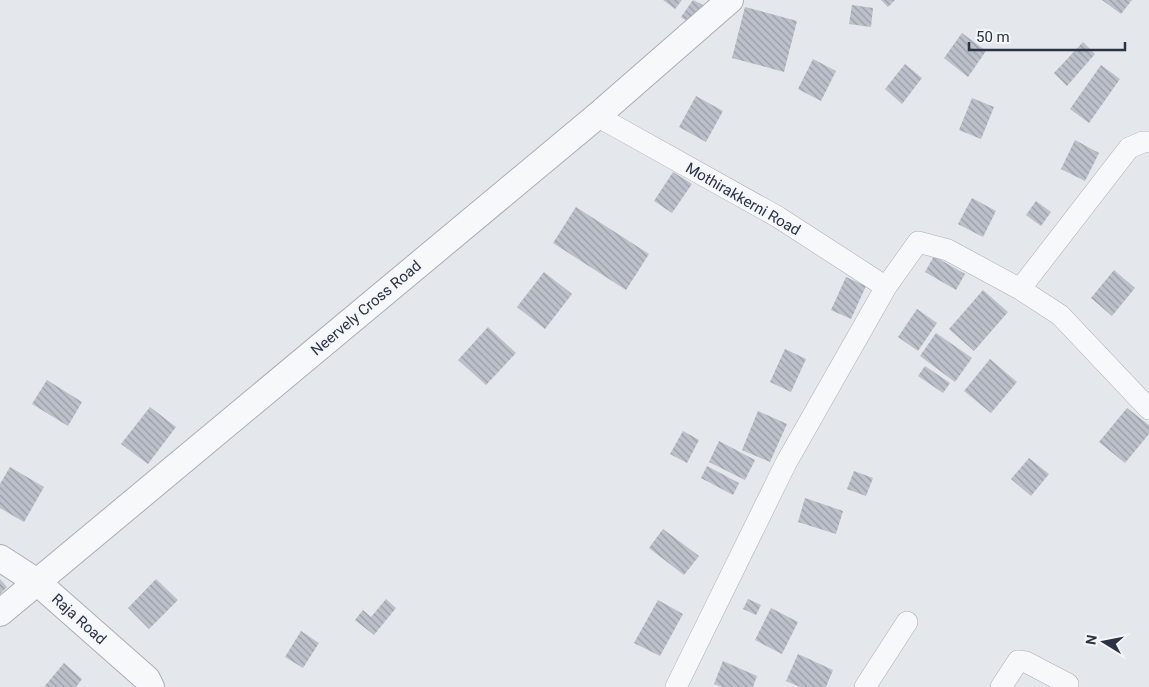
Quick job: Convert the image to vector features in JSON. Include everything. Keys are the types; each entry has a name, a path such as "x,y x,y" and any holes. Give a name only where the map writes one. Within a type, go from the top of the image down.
{"street":[{"name":"Neervely Cross Road","path":"0,613 597,116 730,0"},
{"name":"Mothirakkerni Road","path":"597,116 778,218 886,287"},
{"path":"1020,289 1129,148 1143,142 1149,142"},
{"path":"676,687 786,463 886,287 918,242 948,250 1020,289 1060,315 1149,408"},
{"name":"Raja Road","path":"0,558 37,582 147,679 150,687"},
{"path":"865,687 908,622"},
{"path":"1001,687 1018,661 1026,662 1068,684"}],"building":[{"path":"663,0 682,0 675,9"},
{"path":"693,0 703,5 690,23 681,17"},
{"path":"881,0 895,0 888,7"},
{"path":"1102,0 1132,0 1121,14"},
{"path":"852,5 873,8 871,27 849,24"},
{"path":"745,7 797,21 784,72 732,58"},
{"path":"962,33 986,51 968,77 944,58"},
{"path":"1083,42 1095,54 1067,86 1054,73"},
{"path":"813,59 836,71 821,101 798,89"},
{"path":"905,64 922,78 902,104 885,89"},
{"path":"1101,65 1120,79 1089,123 1070,109"},
{"path":"696,96 723,111 706,142 679,127"},
{"path":"972,98 994,107 981,139 959,130"},
{"path":"1075,140 1099,153 1085,181 1061,169"},
{"path":"673,172 692,184 672,213 654,201"},
{"path":"972,198 996,211 983,237 958,224"},
{"path":"1036,201 1051,212 1041,226 1026,215"},
{"path":"576,207 649,254 626,290 553,243"},
{"path":"934,256 965,274 956,290 925,272"},
{"path":"1114,270 1135,288 1112,316 1091,298"},
{"path":"544,272 572,294 545,329 517,307"},
{"path":"846,277 866,286 851,319 831,310"},
{"path":"983,290 1008,312 974,351 949,329"},
{"path":"917,309 937,323 918,351 898,337"},
{"path":"488,327 516,353 486,385 458,360"},
{"path":"936,333 972,358 955,382 920,356"},
{"path":"785,349 806,359 791,392 770,382"},
{"path":"990,359 1017,382 991,413 964,391"},
{"path":"925,366 950,383 943,393 918,376"},
{"path":"47,380 82,402 68,426 32,404"},
{"path":"150,407 176,427 148,464 121,444"},
{"path":"1127,408 1149,425 1149,434 1125,463 1099,442"},
{"path":"758,411 787,424 770,462 742,450"},
{"path":"683,431 699,440 687,463 670,454"},
{"path":"719,441 755,460 745,480 709,462"},
{"path":"1029,458 1049,474 1031,496 1011,479"},
{"path":"707,466 739,483 733,495 701,478"},
{"path":"10,467 44,487 24,522 0,508 0,484"},
{"path":"854,471 873,478 866,496 847,489"},
{"path":"805,498 843,511 836,534 798,522"},
{"path":"663,529 699,556 684,575 649,548"},
{"path":"0,579 7,587 0,594"},
{"path":"156,579 178,600 149,629 128,608"},
{"path":"386,599 396,608 374,635 355,620 363,610 371,617"},
{"path":"748,599 761,605 756,615 743,609"},
{"path":"658,600 683,614 660,656 634,643"},
{"path":"771,608 798,622 782,654 755,640"},
{"path":"301,631 319,643 303,668 285,657"},
{"path":"798,654 833,670 826,687 800,687 786,681"},
{"path":"723,661 757,676 753,687 722,687 714,684"},
{"path":"64,663 82,679 76,687 44,687"}]}
